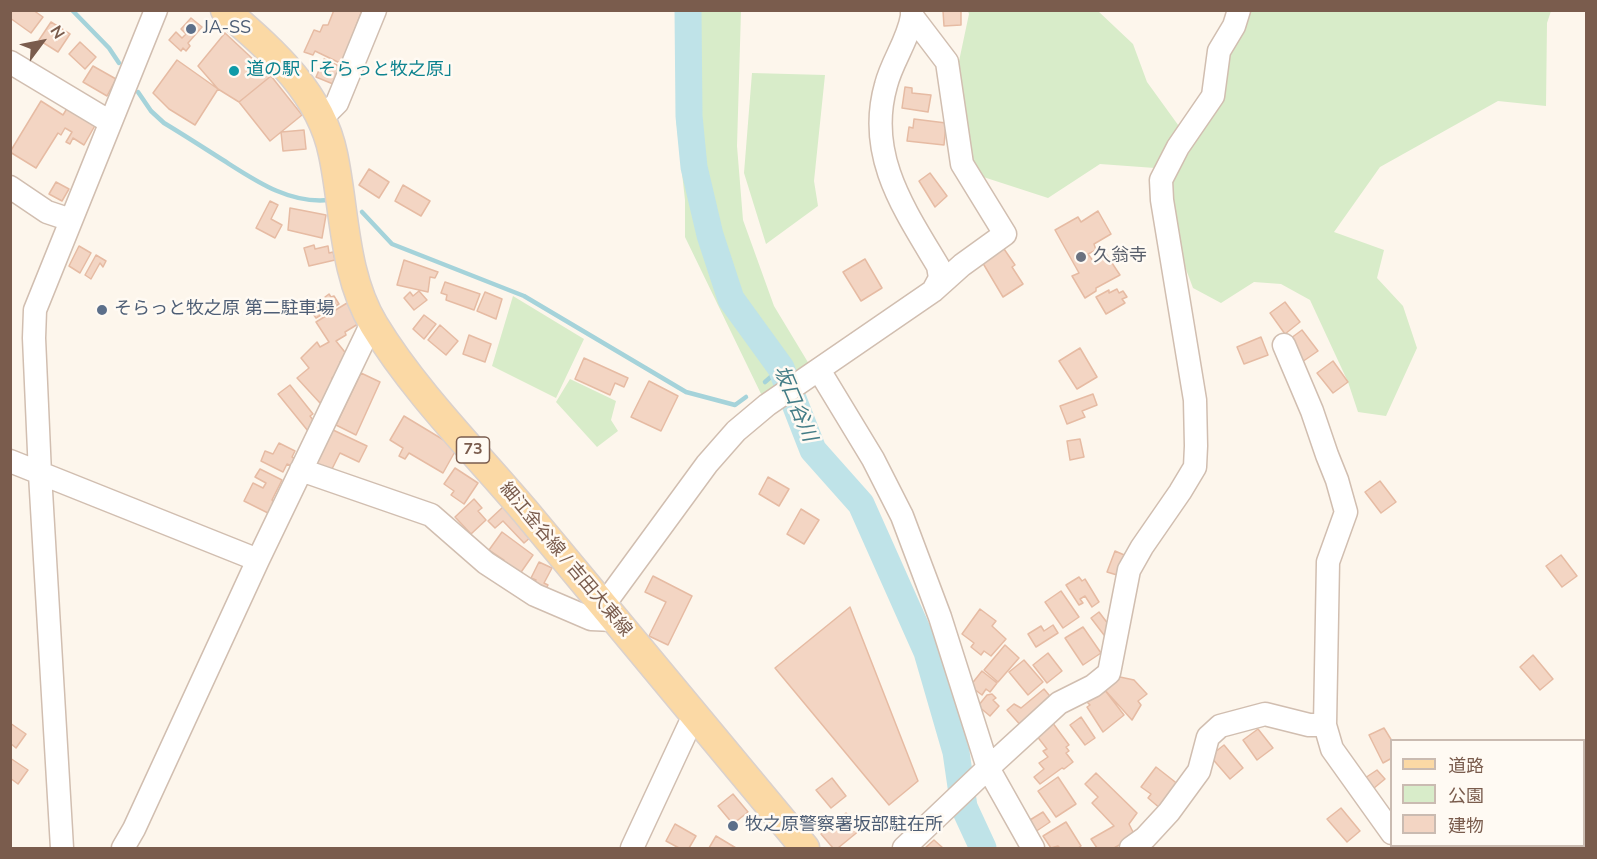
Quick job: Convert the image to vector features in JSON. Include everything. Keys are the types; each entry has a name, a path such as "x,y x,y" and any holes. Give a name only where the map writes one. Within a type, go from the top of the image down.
{"main road":[{"name":"細江金谷線 / 吉田大東線","path":"225,10 266,46 291,72 308,94 321,119 333,152 345,237 356,282 372,323 402,366 805,849"}],"street":[{"path":"62,849 40,474 34,338 35,309 156,10"},
{"path":"321,119 337,103 375,10"},
{"path":"904,849 1059,703 1093,686 1108,673 1129,570 1195,467 1195,400 1162,200 1161,180 1178,147 1213,96 1220,51 1234,26 1239,10"},
{"path":"912,13 909,31 889,73 885,88 881,136 892,186 938,266 940,278 933,291"},
{"path":"301,470 430,515 486,563 536,595 591,619 608,613 707,464 736,431 774,400 933,291 962,265 1005,234 962,164 947,62 912,13"},
{"path":"10,62 110,122"},
{"path":"10,187 47,212 71,220"},
{"path":"123,849 372,323"},
{"path":"1284,345 1312,411 1346,512 1328,561 1325,725 1332,749 1390,830"},
{"path":"816,372 873,459 903,516 940,617 988,768 1033,849"},
{"path":"10,461 258,560"},
{"path":"1131,849 1145,838 1169,812 1199,771 1208,737 1220,726 1265,714 1310,725 1325,725"},
{"path":"632,849 694,715"}],"green space":[{"path":"677,11 741,11 737,146 743,220 774,306 809,364 763,398 685,237 685,200 676,119"},
{"path":"968,11 1098,11 1133,44 1147,82 1181,129 1155,168 1100,164 1048,198 968,172 955,80"},
{"path":"1244,11 1551,11 1547,23 1546,106 1498,101 1380,167 1334,232 1384,250 1377,278 1403,306 1417,348 1386,416 1358,412 1348,382 1310,300 1281,284 1254,282 1221,303 1193,288 1181,256 1168,187 1221,100 1234,38"},
{"path":"752,73 825,75 814,181 818,206 766,244 744,173"},
{"path":"513,296 584,339 556,398 492,366"},
{"path":"570,379 616,401 611,420 618,431 597,447 556,402"}],"building":[{"path":"12,10 33,10 43,17 31,33 10,18"},
{"path":"334,10 362,10 342,64 315,51 313,55 304,52 314,30 320,32 323,25 328,25"},
{"path":"961,10 961,25 944,26 943,11"},
{"path":"191,18 202,27 188,43 190,46 186,51 183,48 181,51 169,40 176,32 182,38 186,34 181,29"},
{"path":"51,22 70,34 58,52 39,40"},
{"name":"道の駅「そらっと牧之原」","path":"225,33 271,76 239,102 218,89 198,66"},
{"path":"80,42 96,57 85,69 69,54"},
{"path":"324,59 341,67 333,84 316,77"},
{"path":"177,60 218,89 195,125 169,109 153,93"},
{"path":"93,66 116,79 107,96 83,82"},
{"path":"271,76 302,115 270,141 239,102"},
{"path":"905,87 912,88 912,93 931,95 928,112 902,108"},
{"path":"41,101 63,115 69,105 97,122 84,145 73,138 70,144 66,142 72,132 65,128 61,135 58,133 36,168 10,152"},
{"path":"914,119 946,123 944,145 907,141 909,127 913,128"},
{"path":"304,130 306,149 283,151 281,132"},
{"path":"369,169 389,182 379,198 359,185"},
{"path":"930,173 947,196 935,207 919,181"},
{"path":"56,182 69,189 62,201 49,194"},
{"path":"403,185 430,201 421,216 395,201"},
{"path":"270,201 278,205 271,219 282,225 275,238 256,228"},
{"path":"290,208 326,215 322,238 288,230"},
{"name":"久翁寺","path":"1098,211 1111,234 1094,244 1096,250 1088,254 1093,261 1106,254 1120,275 1096,288 1096,291 1085,298 1072,276 1079,273 1055,230 1078,217 1081,222"},
{"path":"314,245 315,249 328,246 329,253 333,252 335,260 309,266 304,248"},
{"path":"79,246 91,253 80,273 69,266"},
{"path":"1002,246 1015,265 1012,267 1023,284 1003,297 981,260"},
{"path":"96,255 106,261 103,267 100,263 91,279 85,275"},
{"path":"865,259 882,288 861,301 843,272"},
{"path":"404,260 438,272 435,278 430,277 428,292 397,285"},
{"path":"445,282 480,294 474,310 446,300 447,295 441,293"},
{"path":"1117,289 1119,293 1123,291 1127,297 1122,299 1125,303 1106,314 1096,297 1109,290 1109,293"},
{"path":"419,291 427,300 414,310 404,298 410,292 413,296"},
{"path":"485,292 502,299 496,319 477,311"},
{"path":"329,294 331,297 334,296 339,304 316,318 311,311 328,301 325,297"},
{"path":"1285,302 1300,322 1285,334 1270,313"},
{"path":"347,303 358,324 336,341 348,356 340,362 344,368 332,378 335,384 327,390 329,395 320,403 297,378 309,368 301,358 317,342 320,347 329,342 316,322"},
{"path":"424,315 436,324 424,339 413,329"},
{"path":"440,325 458,341 446,355 428,340"},
{"path":"1302,330 1318,351 1302,362 1287,341"},
{"path":"469,335 491,344 485,362 463,354"},
{"path":"1261,337 1268,355 1244,364 1237,347"},
{"path":"1080,348 1097,377 1077,389 1059,361"},
{"path":"584,358 628,378 624,387 615,383 610,395 575,379"},
{"path":"1333,361 1348,382 1333,393 1317,373"},
{"path":"361,373 380,382 356,435 336,425"},
{"path":"649,381 678,396 661,431 631,417"},
{"path":"290,385 313,414 310,416 316,424 308,431 278,394"},
{"path":"1093,394 1097,405 1082,411 1085,417 1067,424 1060,406"},
{"path":"404,416 457,448 443,473 409,453 405,459 399,456 403,448 390,440"},
{"path":"331,429 367,446 359,462 340,453 331,471 314,463"},
{"path":"1080,439 1084,457 1070,460 1067,441"},
{"path":"279,443 295,451 292,457 297,460 294,467 287,464 283,472 261,461 265,451 273,454"},
{"path":"455,468 478,483 464,504 451,495 454,491 444,484"},
{"path":"260,469 282,480 272,500 277,503 272,515 244,501 253,483 263,488 266,483 255,477"},
{"path":"768,477 789,489 779,506 759,494"},
{"path":"1380,481 1396,502 1381,513 1365,492"},
{"path":"474,499 482,508 478,511 486,520 471,534 455,517"},
{"path":"504,506 532,536 524,543 503,521 495,528 488,521"},
{"path":"801,509 819,520 804,544 787,534"},
{"path":"502,532 533,555 517,578 500,565 504,560 489,550"},
{"path":"1115,551 1129,557 1117,575 1107,572"},
{"path":"1561,555 1577,576 1562,587 1546,566"},
{"path":"539,562 552,568 544,583 548,585 544,593 532,587 536,580 531,578"},
{"path":"653,576 692,596 668,645 649,636 666,602 645,592"},
{"path":"1079,577 1082,581 1085,579 1099,602 1092,607 1085,596 1080,599 1083,603 1079,605 1066,585"},
{"path":"1061,591 1079,617 1063,628 1045,602"},
{"path":"850,607 918,781 889,805 775,668"},
{"path":"980,609 996,621 992,626 1006,639 991,656 984,651 981,655 971,647 974,643 962,634"},
{"path":"1099,612 1112,629 1104,635 1091,618"},
{"path":"1053,625 1058,633 1036,647 1028,634 1041,626 1044,631"},
{"path":"1083,627 1101,653 1083,665 1065,638"},
{"path":"1005,645 1019,658 998,682 984,670"},
{"path":"1048,653 1062,671 1047,683 1033,665"},
{"path":"1533,655 1553,679 1540,690 1520,667"},
{"path":"1024,660 1043,682 1028,695 1009,672"},
{"path":"982,671 997,683 990,692 986,689 982,695 970,686"},
{"path":"1120,677 1134,680 1147,694 1138,701 1141,705 1132,720 1104,689"},
{"path":"1044,689 1054,701 1023,728 1007,710 1014,704 1021,708"},
{"path":"1104,689 1124,715 1103,732 1087,707 1090,705 1087,702"},
{"path":"992,694 996,698 993,700 999,706 990,716 978,706 987,695"},
{"path":"1081,717 1095,738 1085,745 1070,725"},
{"path":"1052,722 1069,745 1066,747 1069,751 1066,753 1073,762 1040,784 1034,777 1044,769 1039,763 1048,757 1043,751 1047,749 1036,735"},
{"path":"10,723 26,734 16,748 10,743"},
{"path":"1384,728 1391,739 1390,759 1383,763 1369,735"},
{"path":"1258,729 1273,748 1257,760 1243,740"},
{"path":"1224,745 1243,768 1230,779 1210,756"},
{"path":"10,758 28,770 18,784 10,778"},
{"path":"1156,767 1179,785 1161,809 1148,798 1151,794 1141,787"},
{"path":"1377,770 1385,779 1368,793 1359,782"},
{"path":"1096,773 1137,813 1129,824 1135,836 1114,848 1097,848 1091,839 1114,826 1092,803 1098,797 1085,784"},
{"path":"1058,777 1076,804 1056,817 1038,791"},
{"path":"832,778 846,796 831,808 816,790"},
{"path":"733,794 748,812 733,824 718,806"},
{"path":"1341,808 1360,831 1347,842 1327,819"},
{"path":"1043,812 1050,822 1032,834 1025,823"},
{"path":"846,813 860,830 838,848 833,848 821,834"},
{"path":"1066,822 1081,846 1051,848 1043,836"},
{"path":"675,824 696,836 689,848 679,848 666,841"},
{"path":"716,836 736,848 709,848"},
{"path":"934,840 943,848 925,848"}],"waterway":[{"path":"72,10 109,48 119,63"},
{"name":"坂口谷川","path":"688,10 689,116 694,167 710,235 731,299 781,368 813,450 861,504 927,652 956,752 964,807 983,848"},
{"path":"138,92 151,111 164,123 260,183 287,195 329,200"},
{"path":"362,212 392,244 524,296 686,392 735,405 746,397"},
{"path":"765,382 781,368"}],"place":[{"name":"JA-SS","path":"191,29"},
{"name":"道の駅「そらっと牧之原」","path":"234,71"},
{"name":"久翁寺","path":"1081,257"},
{"name":"そらっと牧之原 第二駐車場","path":"102,310"},
{"name":"牧之原警察署坂部駐在所","path":"733,826"}]}
